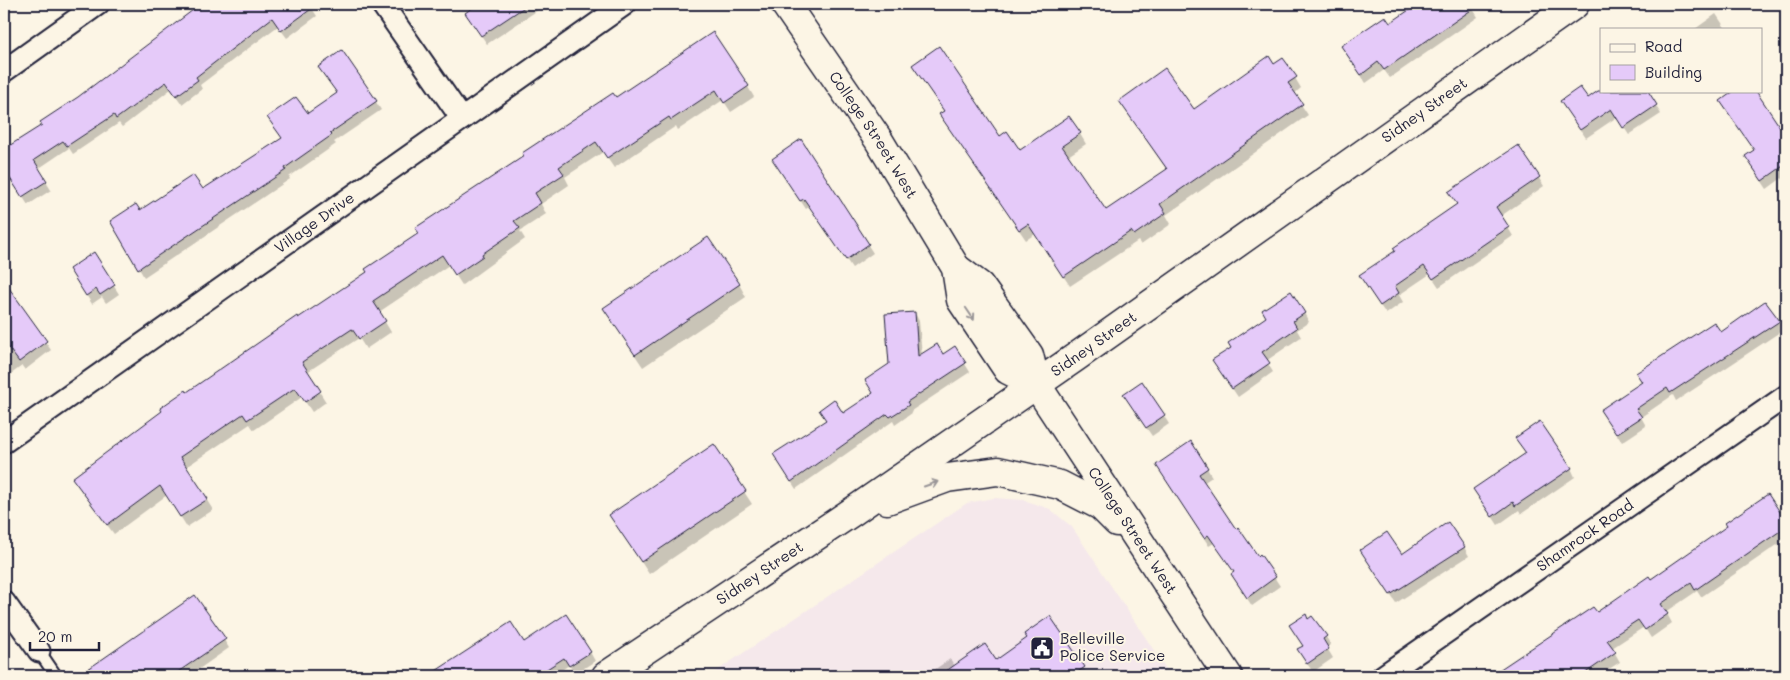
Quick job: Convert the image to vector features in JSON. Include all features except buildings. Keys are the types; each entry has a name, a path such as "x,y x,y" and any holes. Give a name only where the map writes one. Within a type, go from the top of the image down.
{"main road":[{"name":"College Street West","path":"785,4 878,139 956,268 980,286 1029,355 1036,384 1228,676"},
{"name":"Sidney Street","path":"606,676 852,512 1575,4"},
{"path":"852,512 947,478 998,471 1060,486 1100,506 1141,546"}],"street":[{"path":"4,71 98,4"},
{"path":"382,4 462,119"},
{"name":"Village Drive","path":"4,442 625,4"},
{"name":"Shamrock Road","path":"1383,676 1786,396"},
{"path":"4,602 39,651"}],"lane":[{"path":"39,651 56,676"}],"shaded area":[{"path":"994,498 1024,500 1050,509 1072,527 1171,676 709,676 967,503"}],"place":[{"name":"Belleville Police Service","path":"1042,648"}]}
